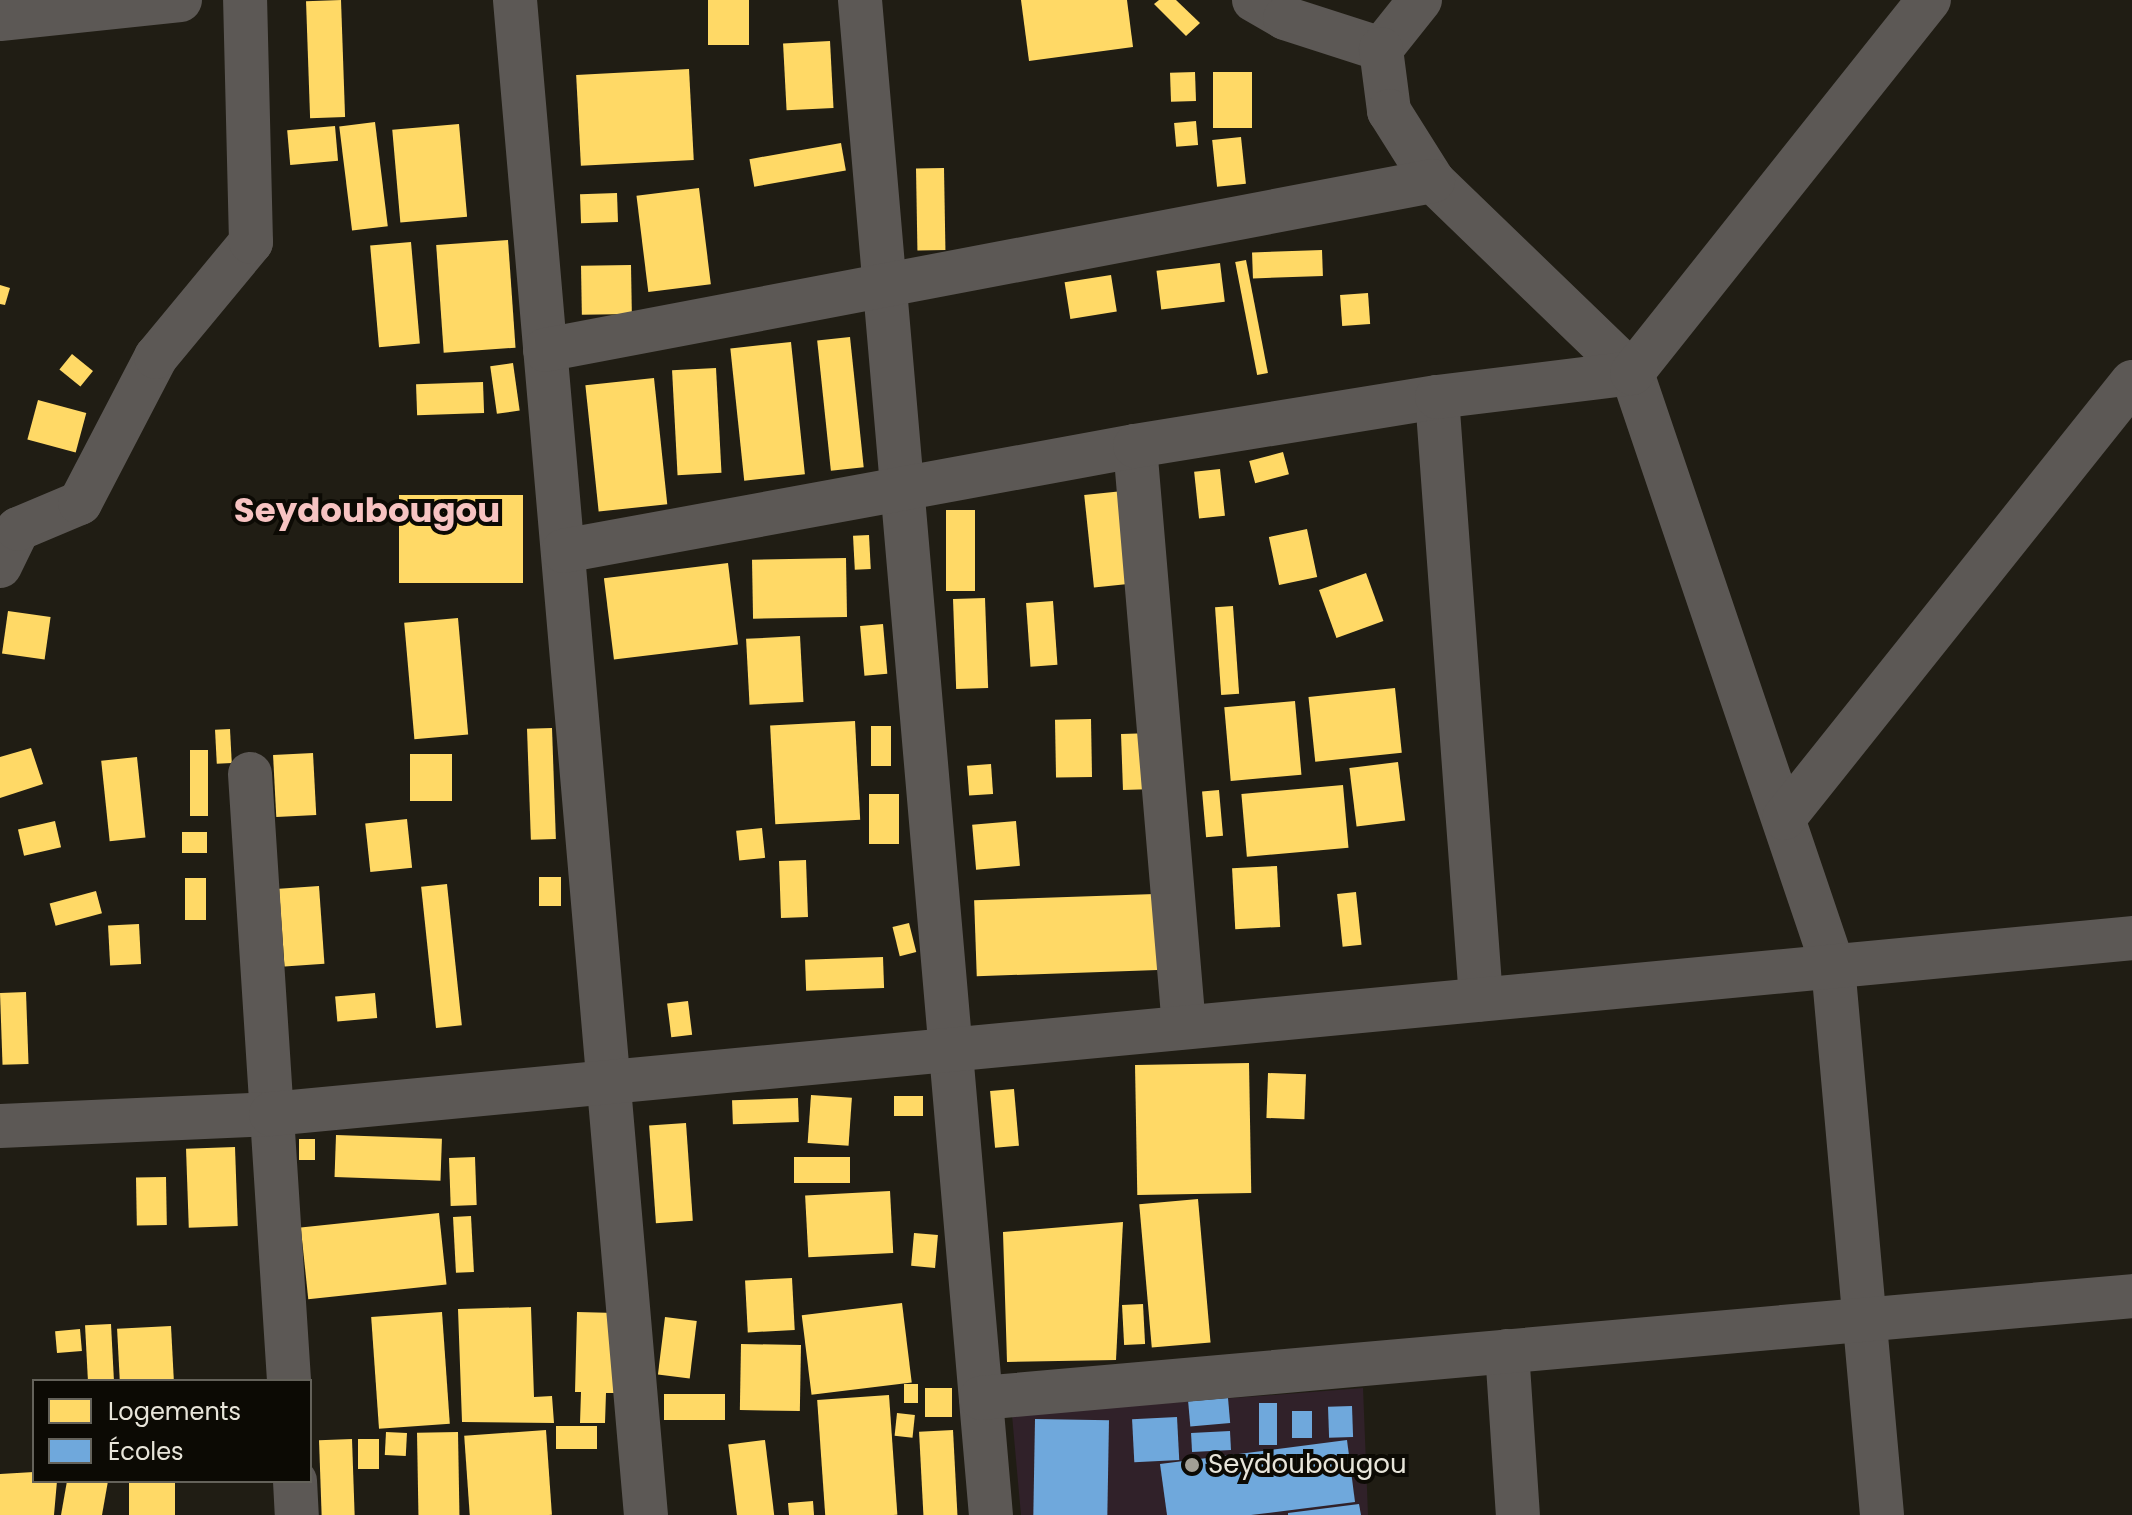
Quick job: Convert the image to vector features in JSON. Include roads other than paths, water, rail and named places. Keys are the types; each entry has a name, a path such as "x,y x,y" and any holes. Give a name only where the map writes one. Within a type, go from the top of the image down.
{"street":[{"path":"0,19 180,0"},
{"path":"0,566 18,529 80,503 156,357 251,242 245,0"},
{"path":"515,0 646,1515"},
{"path":"860,0 991,1515"},
{"path":"1254,0 1285,18 1381,49"},
{"path":"1420,0 1381,49 1389,111 1433,181 1632,373 1833,966 1882,1515"},
{"path":"563,551 1135,446 1437,397 1632,373 1929,0"},
{"path":"545,350 884,289 1433,181"},
{"path":"1784,818 2132,382"},
{"path":"1437,397 1481,999"},
{"path":"1135,446 1184,1027"},
{"path":"250,774 289,1379"},
{"path":"0,1126 271,1114 2132,938"},
{"path":"981,1398 2132,1296"},
{"path":"1507,1351 1518,1515"},
{"path":"295,1483 297,1515"}],"place":[{"name":"Seydoubougou","path":"1192,1465"}],"district":[{"name":"Seydoubougou","path":"367,511"}]}
